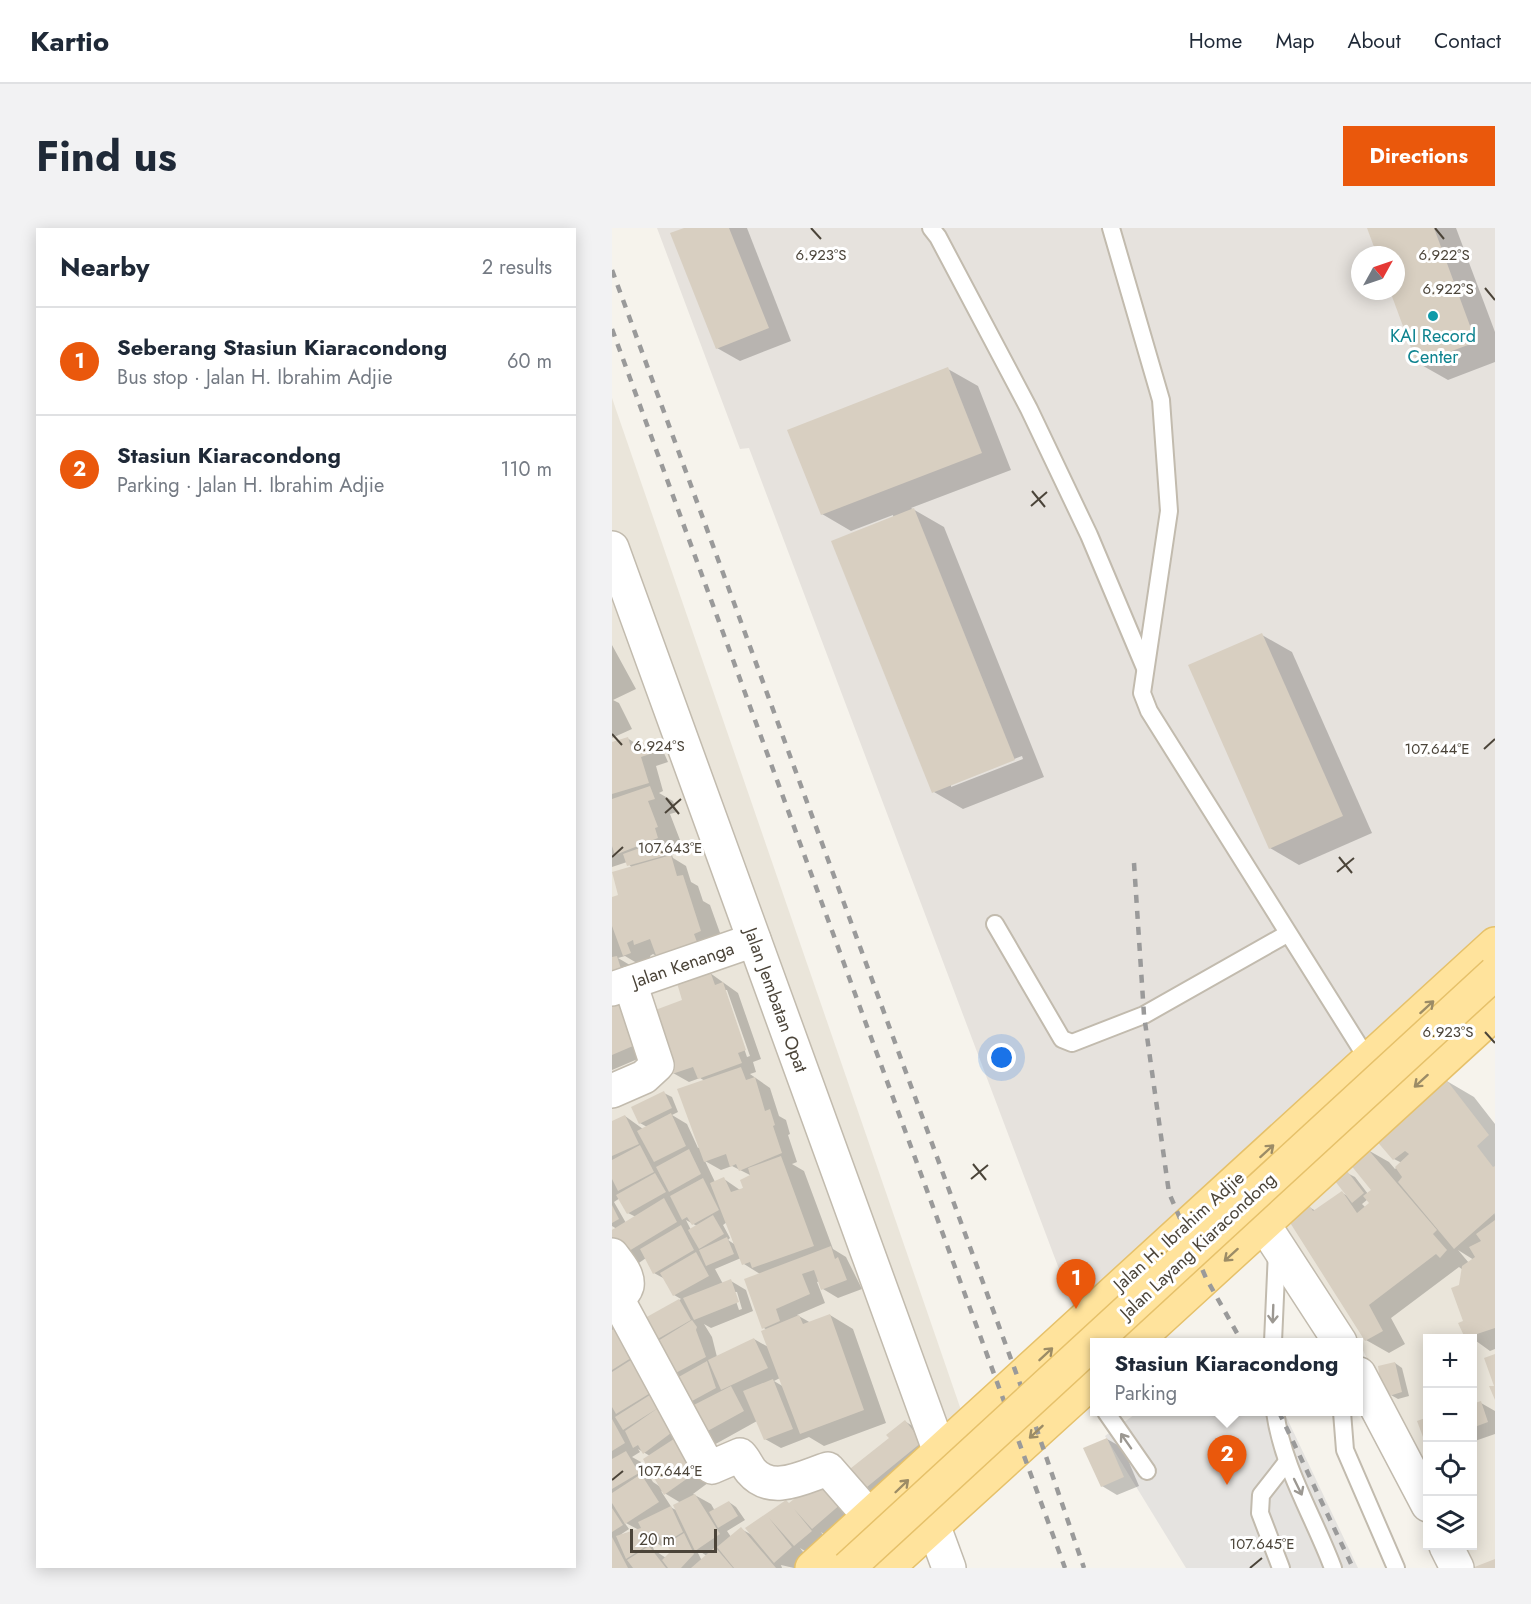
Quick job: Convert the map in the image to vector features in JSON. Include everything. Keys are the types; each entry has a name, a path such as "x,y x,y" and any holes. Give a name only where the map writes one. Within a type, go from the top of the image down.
{"main road":[{"name":"Jalan H. Ibrahim Adjie","path":"812,1568 1495,944"},
{"name":"Jalan Layang Kiaracondong","path":"1098,1338 1495,973"},
{"path":"1140,1338 1175,1307 1271,1234 1495,1013"},
{"path":"1140,1266 1175,1307"},
{"name":"Jalan Layang Kiaracondong","path":"848,1568 1090,1345"},
{"path":"887,1568 1090,1398"}],"street":[{"name":"Jalan Jembatan Opat","path":"612,548 940,1452"},
{"name":"Jalan Kenanga","path":"621,986 754,940"},
{"path":"612,1091 645,1077 657,1065 621,986"},
{"path":"1271,1234 1337,1338"},
{"path":"612,1255 627,1280 627,1286 620,1297 620,1304 706,1463 712,1467 740,1455 752,1472 772,1482 799,1482 828,1469 870,1517"},
{"path":"1363,1382 1423,1496"},
{"path":"934,1527 949,1568"},
{"path":"1448,1550 1457,1568"}],"lane":[{"path":"931,228 938,237 1034,420 1089,535 1145,669"},
{"path":"1111,228 1161,400 1169,512 1142,693 1149,711 1368,1060"},
{"path":"995,924 1062,1039 1072,1043 1144,1015 1287,934"},
{"path":"1271,1234 1273,1338"},
{"path":"1111,1416 1148,1471"},
{"path":"1276,1416 1286,1463 1320,1533 1333,1568"},
{"path":"1341,1416 1345,1450 1396,1568"},
{"path":"1281,1568 1260,1513 1261,1495 1286,1463"}],"shaded area":[{"path":"657,228 1495,228 1495,934 1073,1306 749,448 740,449"},
{"path":"612,398 971,1439 830,1568 612,1568"},
{"path":"1440,1078 1495,1216 1495,1568 1459,1568 1452,1550 1477,1550 1477,1334 1423,1334 1423,1475 1363,1350 1363,1338 1356,1338 1277,1229"},
{"path":"1132,1416 1286,1416 1358,1568 1186,1568 1105,1436"}],"building":[{"path":"684,228 729,228 769,328 716,349 670,233"},
{"name":"KAI Record Center","path":"1367,228 1434,228 1476,342 1417,364 1393,300 1405,300 1405,246 1374,246"},
{"path":"948,367 982,453 821,515 787,430"},
{"path":"914,508 1015,760 932,793 831,541"},
{"path":"1262,633 1343,816 1269,849 1188,665"},
{"path":"628,737 631,747 649,742 653,753 641,757 649,783 612,794 612,742"},
{"path":"650,786 655,799 648,801 658,827 655,828 658,838 615,855 612,846 612,799"},
{"path":"662,840 667,855 627,866 623,854"},
{"path":"671,855 677,876 683,875 701,931 694,934 697,942 657,958 650,939 634,945 633,940 627,943 631,953 623,956 612,926 612,897 618,895 612,872"},
{"path":"617,956 622,972 612,976 612,957"},
{"path":"710,971 715,985 723,982 746,1050 738,1053 742,1063 698,1079 693,1067 672,1074 650,1012 682,1000 677,983"},
{"path":"630,997 640,1043 612,1055 612,1004"},
{"path":"741,1067 746,1080 755,1077 765,1111 770,1109 782,1153 739,1171 736,1164 730,1167 726,1154 704,1162 677,1089"},
{"path":"1445,1078 1489,1135 1477,1146 1493,1167 1495,1166 1495,1213 1454,1249 1398,1182 1402,1177 1395,1167 1409,1154 1405,1151 1393,1160 1375,1139"},
{"path":"664,1091 672,1108 639,1124 631,1107"},
{"path":"671,1113 686,1146 654,1162 637,1131"},
{"path":"625,1115 639,1144 612,1156 612,1121"},
{"path":"640,1145 654,1172 618,1191 612,1179 612,1160"},
{"path":"1366,1147 1437,1230 1433,1234 1447,1250 1440,1258 1436,1254 1369,1305 1383,1331 1365,1341 1289,1221 1309,1205 1313,1211 1342,1191 1357,1213 1369,1203 1363,1196 1371,1190 1350,1164"},
{"path":"689,1149 701,1174 669,1192 656,1167"},
{"path":"781,1156 814,1246 752,1268 750,1262 742,1265 710,1183 724,1177 731,1192 743,1188 740,1180 750,1175 748,1168"},
{"path":"1347,1171 1364,1193 1352,1203 1335,1181"},
{"path":"655,1173 666,1192 627,1214 616,1195"},
{"path":"703,1178 719,1210 692,1225 687,1217 682,1220 670,1196"},
{"path":"664,1198 677,1222 619,1257 612,1245 612,1230"},
{"path":"612,1205 619,1219 612,1223"},
{"path":"713,1215 724,1234 699,1249 688,1230"},
{"path":"1495,1220 1495,1328 1477,1334 1463,1334 1458,1323 1463,1321 1451,1288 1459,1285 1462,1266 1475,1257 1469,1247 1481,1241 1476,1234"},
{"path":"681,1225 694,1250 653,1274 640,1249"},
{"path":"727,1237 734,1254 706,1266 699,1250"},
{"path":"831,1246 835,1259 838,1257 847,1280 821,1290 814,1270 802,1274 810,1294 776,1309 780,1321 762,1329 744,1279"},
{"path":"696,1252 709,1276 673,1296 660,1273"},
{"path":"731,1279 739,1302 694,1320 683,1298"},
{"path":"679,1299 691,1320 649,1344 636,1323"},
{"path":"830,1314 864,1410 800,1434 761,1331 799,1315 803,1324"},
{"path":"692,1320 697,1327 696,1330 706,1357 670,1376 653,1344"},
{"path":"623,1324 639,1353 612,1370 612,1330"},
{"path":"754,1338 768,1368 721,1390 708,1360"},
{"path":"1495,1354 1495,1400 1489,1386 1494,1386 1484,1358"},
{"path":"634,1358 652,1392 616,1414 612,1407 612,1372"},
{"path":"707,1361 716,1388 681,1407 668,1383"},
{"path":"1395,1362 1402,1392 1389,1396 1388,1390 1381,1391 1376,1374 1379,1373 1378,1366"},
{"path":"773,1379 793,1429 764,1440 743,1391"},
{"path":"731,1386 744,1411 695,1438 684,1410"},
{"path":"653,1393 679,1427 643,1454 638,1445 633,1448 625,1431 658,1408 623,1430 615,1417"},
{"path":"1481,1401 1488,1422 1477,1426 1477,1402"},
{"path":"612,1419 625,1443 612,1451"},
{"path":"1423,1419 1423,1437 1417,1421"},
{"path":"905,1420 922,1442 856,1496 841,1476 889,1438 886,1435"},
{"path":"683,1433 702,1468 664,1495 643,1459"},
{"path":"1107,1438 1124,1477 1101,1487 1083,1448"},
{"path":"626,1451 639,1473 612,1489 612,1459"},
{"path":"641,1474 659,1502 625,1524 612,1503 612,1493"},
{"path":"822,1477 849,1497 812,1529 794,1509 812,1531 794,1546 769,1518 792,1547 774,1563 745,1528 786,1500 789,1503"},
{"path":"695,1494 720,1534 695,1551 673,1505"},
{"path":"729,1501 738,1516 718,1528 709,1512"},
{"path":"671,1506 683,1532 663,1544 658,1534 645,1539 648,1545 626,1559 616,1536 641,1528 638,1522"},
{"path":"612,1508 623,1525 612,1532"},
{"path":"741,1527 776,1568 734,1568 717,1547"},
{"path":"684,1533 694,1554 681,1568 668,1568 662,1560 671,1551 666,1544"},
{"path":"612,1537 628,1568 612,1568"},
{"path":"649,1546 666,1568 633,1568 627,1560"},
{"path":"715,1547 733,1568 691,1568"},
{"path":"1495,1559 1495,1568 1472,1568"}],"railway":[{"path":"612,270 1037,1430 1084,1568"},
{"path":"612,329 1065,1568"},
{"path":"1134,863 1144,1015 1169,1193 1206,1278 1240,1338"},
{"path":"1281,1416 1353,1568"}],"place":[{"name":"KAI Record Center","path":"1433,316"},
{"name":"Seberang Stasiun Kiaracondong","path":"1076,1309"},
{"name":"Stasiun Kiaracondong","path":"1227,1485"}]}
